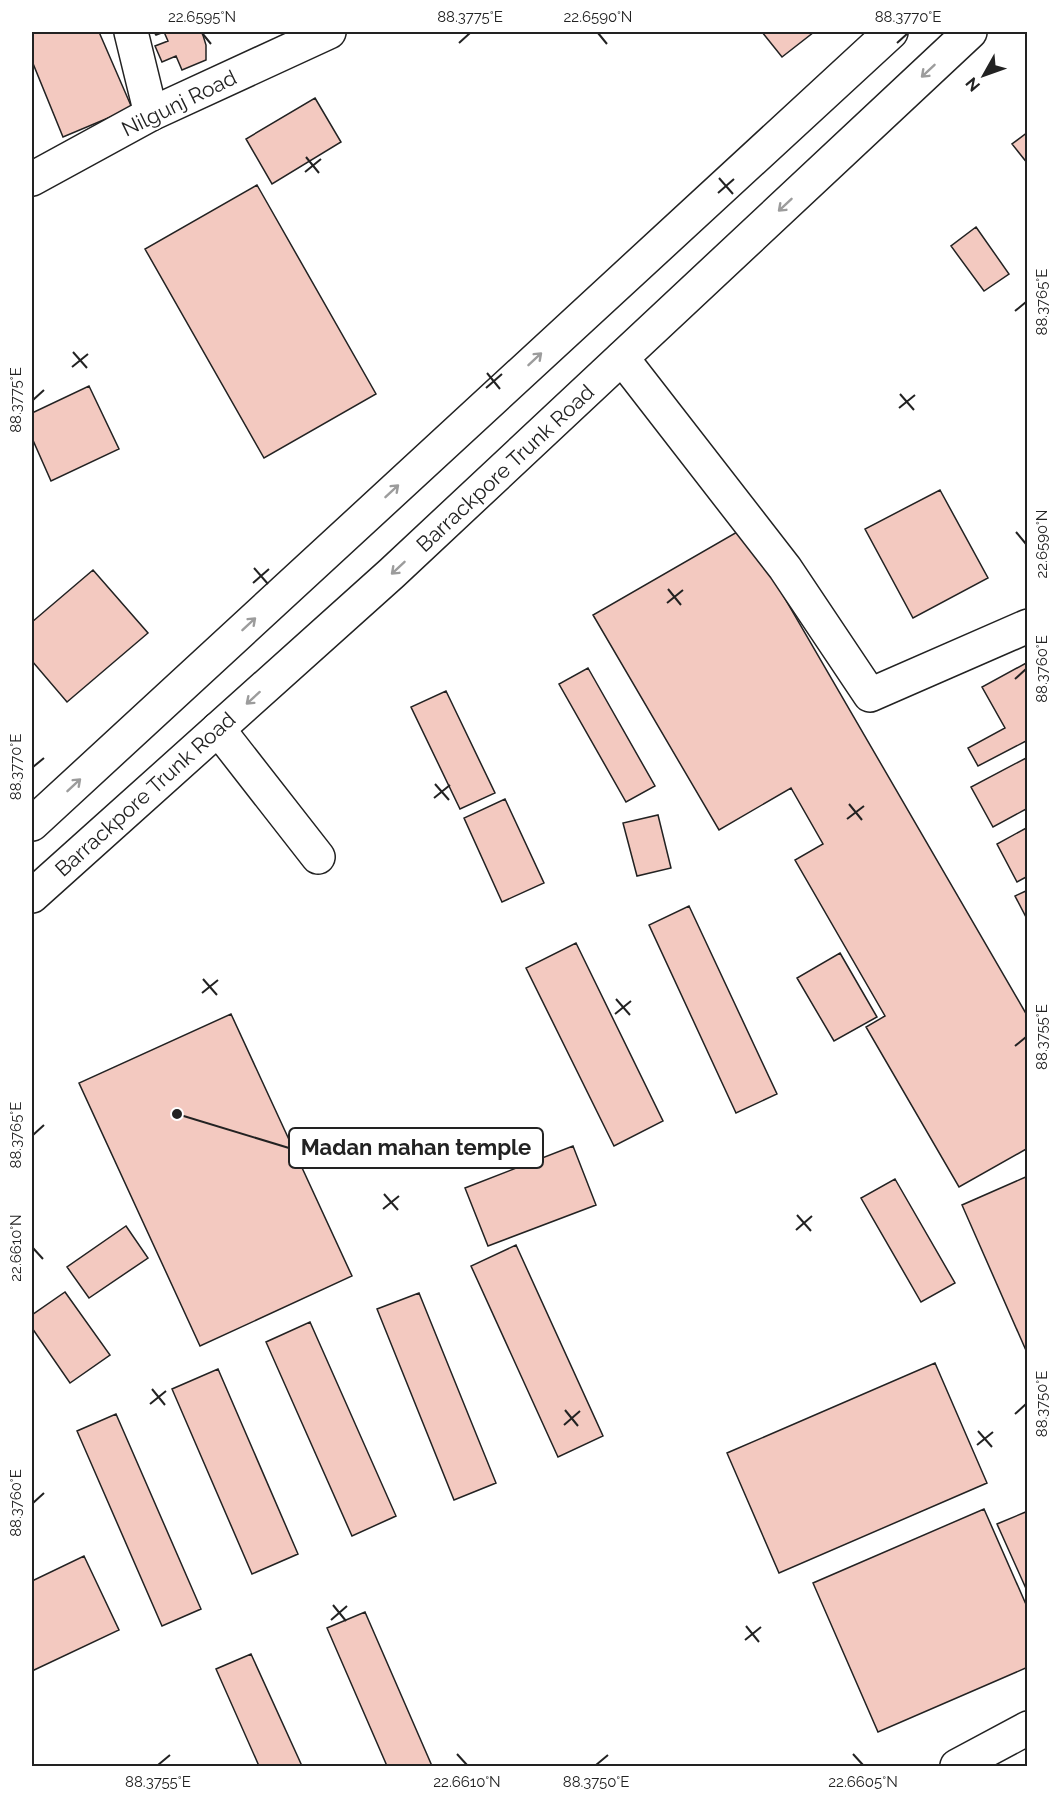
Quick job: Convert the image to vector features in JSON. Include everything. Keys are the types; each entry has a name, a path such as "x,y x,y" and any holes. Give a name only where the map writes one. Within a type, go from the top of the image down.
{"main road":[{"path":"131,32 151,114"},
{"name":"Nilgunj Road","path":"32,179 151,114 329,32"},
{"path":"32,824 891,32"},
{"name":"Barrackpore Trunk Road","path":"32,896 392,573 970,32"},
{"path":"622,358 785,568 870,695 1028,626"},
{"path":"218,729 318,856"},
{"path":"957,1767 1028,1728"}],"building":[{"path":"32,32 99,32 132,108 63,137 32,61"},
{"path":"164,32 202,32 206,45 206,60 182,70 176,56 162,62 155,46 168,41"},
{"path":"762,32 814,32 782,57"},
{"path":"315,98 341,142 272,184 246,139"},
{"path":"1028,132 1028,164 1012,144"},
{"path":"257,185 376,394 264,458 145,249"},
{"path":"976,227 1009,274 984,291 951,246"},
{"path":"89,386 119,449 51,481 32,438 32,413"},
{"path":"940,490 988,578 913,618 865,529"},
{"path":"744,528 1028,1017 1028,1148 959,1187 866,1027 885,1016 795,860 823,844 791,788 719,830 593,615"},
{"path":"93,570 148,633 67,702 32,661 32,622"},
{"path":"1028,662 1028,740 978,766 968,748 1005,728 982,687"},
{"path":"588,668 655,786 626,802 559,684"},
{"path":"446,691 495,793 460,809 411,707"},
{"path":"1028,757 1028,808 993,827 971,787"},
{"path":"505,799 544,883 502,902 464,818"},
{"path":"658,815 671,868 637,876 623,823"},
{"path":"1028,827 1028,876 1017,882 997,844"},
{"path":"1028,890 1028,921 1015,896"},
{"path":"689,906 777,1094 736,1113 649,925"},
{"path":"576,943 663,1121 614,1146 526,968"},
{"path":"840,953 877,1017 834,1041 797,978"},
{"path":"231,1014 352,1276 200,1346 79,1083"},
{"path":"573,1146 596,1205 488,1246 465,1188"},
{"path":"1028,1176 1028,1355 962,1205"},
{"path":"895,1179 955,1283 921,1302 861,1198"},
{"path":"126,1226 148,1258 89,1298 67,1267"},
{"path":"516,1245 603,1436 558,1457 471,1266"},
{"path":"65,1292 110,1355 70,1383 32,1328 32,1315"},
{"path":"419,1293 496,1483 454,1500 377,1309"},
{"path":"310,1322 396,1516 352,1536 266,1342"},
{"path":"935,1363 987,1483 779,1573 727,1453"},
{"path":"218,1369 298,1554 252,1574 172,1389"},
{"path":"116,1414 201,1609 162,1626 77,1431"},
{"path":"984,1509 1028,1609 1028,1667 878,1732 813,1583"},
{"path":"1028,1511 1028,1593 997,1524"},
{"path":"84,1556 119,1630 32,1671 32,1581"},
{"path":"365,1612 432,1766 387,1766 327,1628"},
{"path":"251,1654 302,1766 259,1766 216,1669"}],"place":[{"name":"Madan mahan temple","path":"177,1114"}]}
